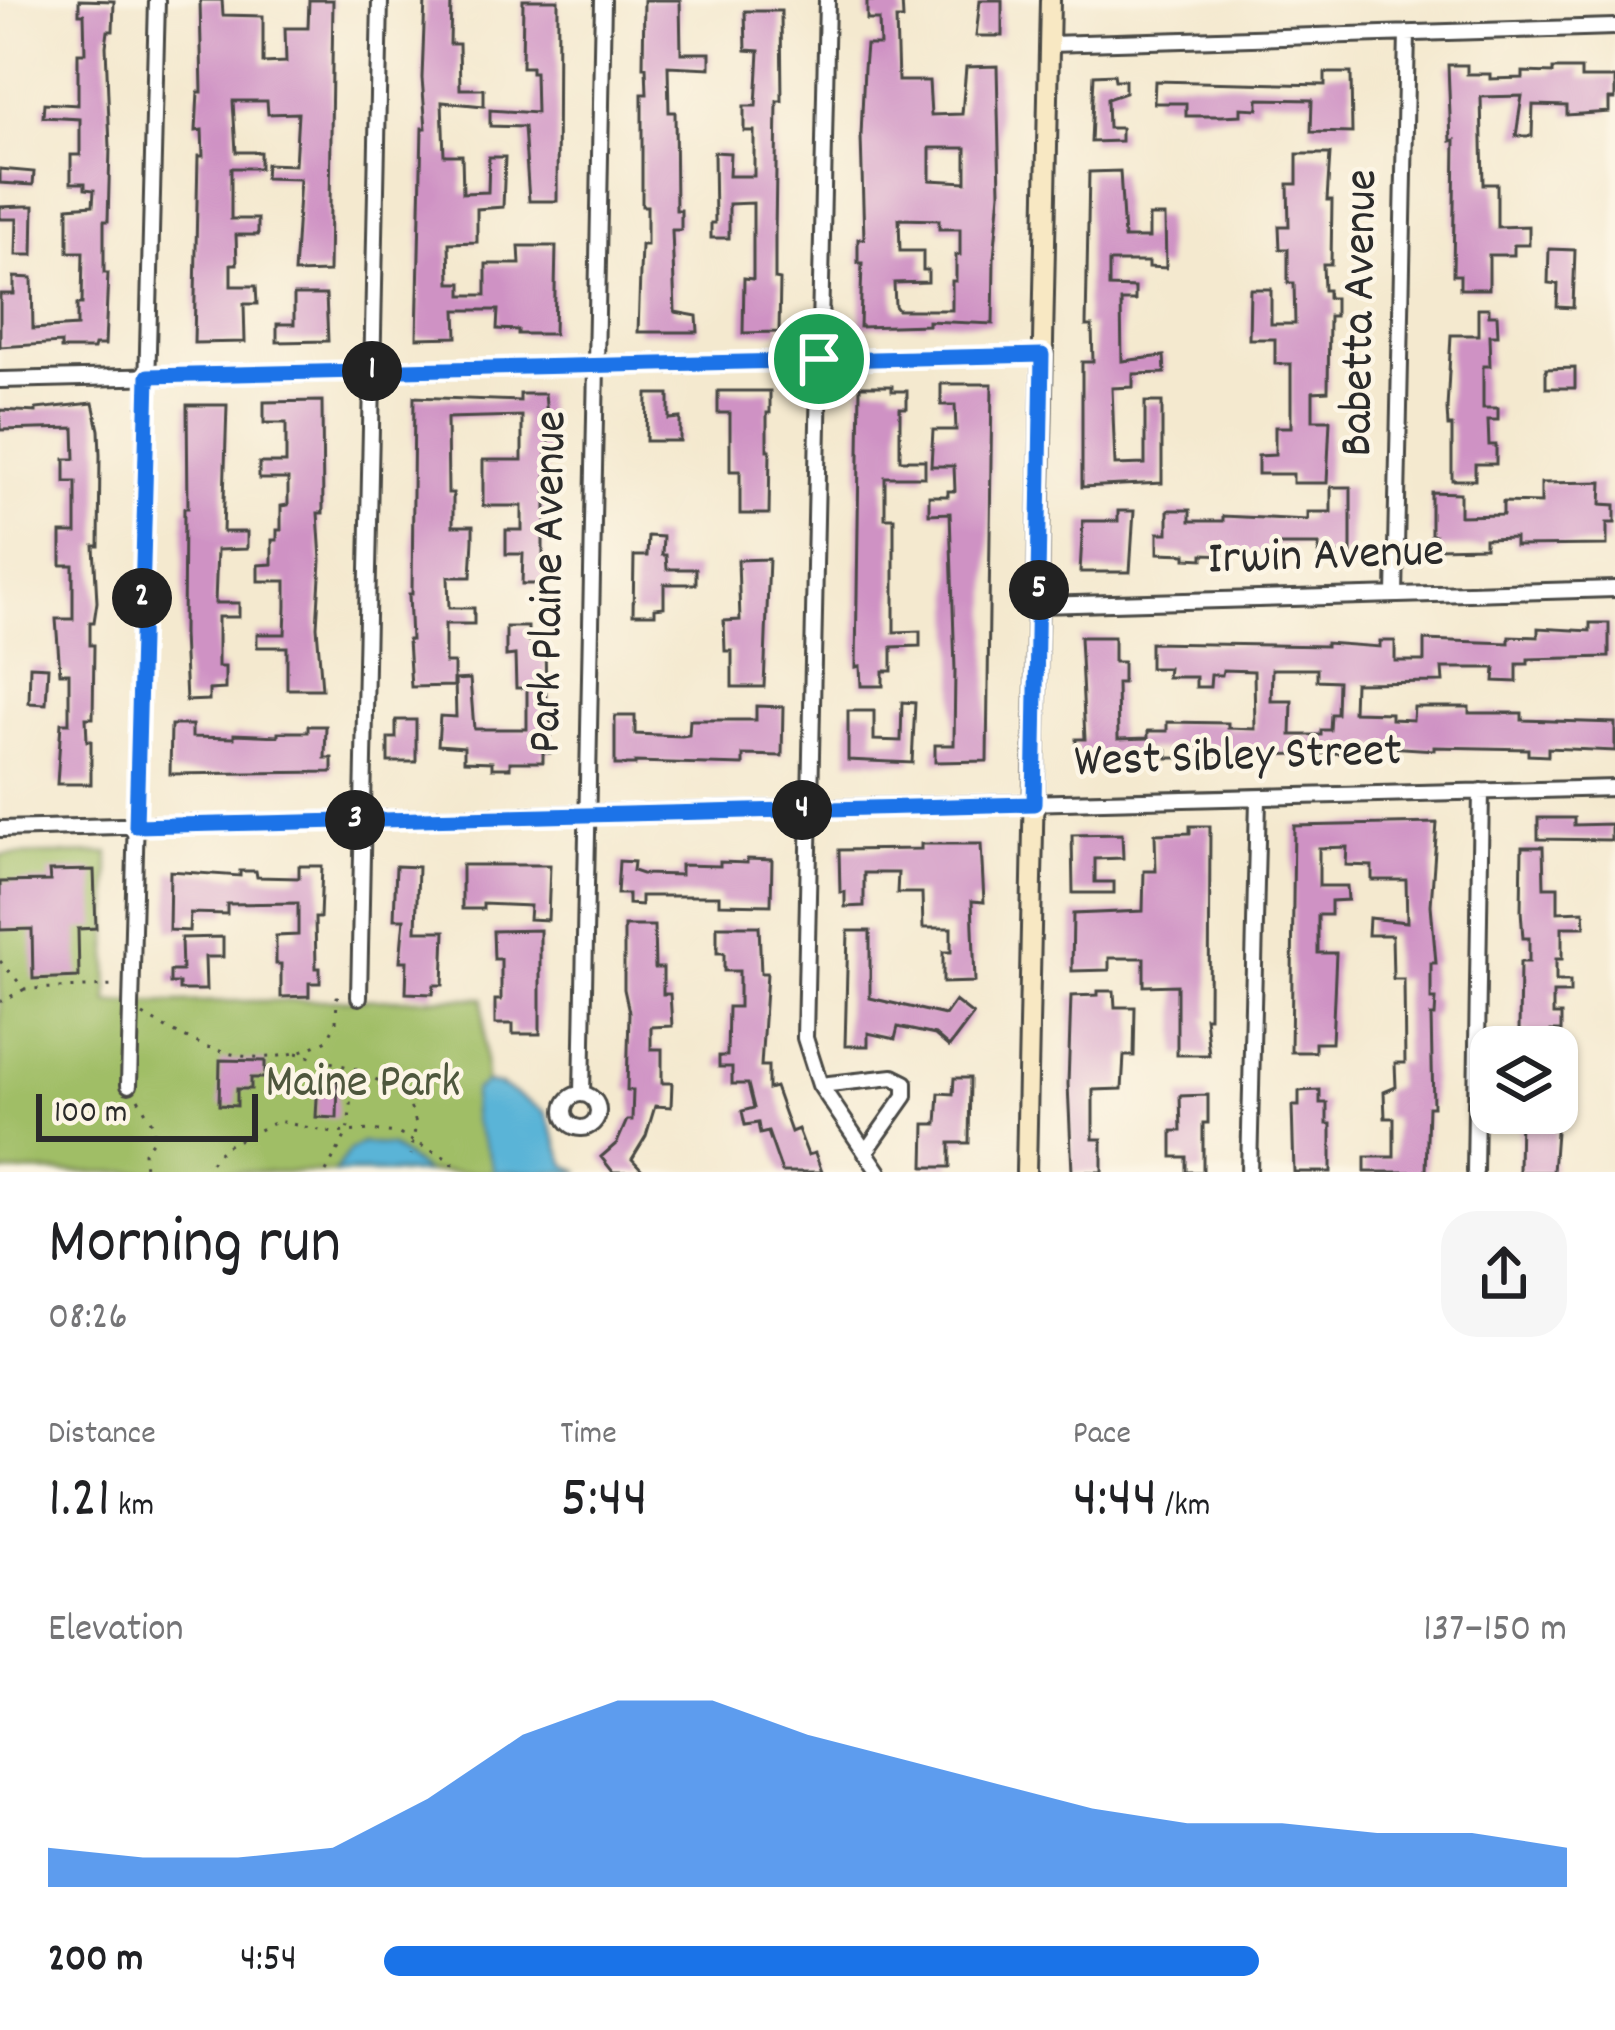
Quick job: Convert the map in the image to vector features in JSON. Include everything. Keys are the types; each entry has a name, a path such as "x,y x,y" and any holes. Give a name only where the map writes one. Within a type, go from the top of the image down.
{"main road":[{"path":"1025,1172 1050,0"}],"street":[{"path":"129,1085 157,0"},
{"path":"358,997 380,0"},
{"name":"Park Plaine Avenue","path":"582,1094 603,0"},
{"path":"827,0 805,1038 820,1085 879,1172"},
{"path":"1049,44 1615,27"},
{"name":"Babetta Avenue","path":"1395,596 1407,33"},
{"path":"0,380 1042,355"},
{"name":"Irwin Avenue","path":"1039,605 1615,589"},
{"name":"West Sibley Street","path":"0,829 1615,788"},
{"path":"1474,1172 1481,791"},
{"path":"1249,1172 1258,799"},
{"path":"820,1085 893,1077 905,1083 905,1096 867,1150"}],"path":[{"path":"0,961 25,989"},
{"path":"0,1002 25,989 132,986"},
{"path":"294,1053 328,1040 336,1023 337,997 358,997"},
{"path":"131,1008 227,1056 294,1053 356,1069 406,1095 416,1123 411,1155"},
{"path":"326,1172 347,1133 356,1069"},
{"path":"129,1085 154,1126 154,1139 144,1152 145,1172"},
{"path":"203,1172 224,1147 271,1122 286,1121 347,1133 383,1130 450,1160 458,1172"}],"green space":[{"name":"Maine Park","path":"109,853 108,1003 483,998 486,1083 500,1085 545,1112 566,1165 581,1172 0,1172 0,855"}],"water":[{"path":"485,1083 500,1085 545,1112 566,1165 581,1172 494,1172 473,1116 474,1091"},
{"path":"362,1143 391,1146 425,1172 335,1172 349,1151"}],"building":[{"path":"79,0 114,1 113,31 108,31 106,46 110,147 108,221 104,221 105,345 94,349 61,349 61,343 0,347 0,294 14,294 14,277 32,278 33,329 77,326 83,252 68,252 68,207 93,205 94,190 85,189 85,183 71,183 71,155 80,155 80,119 43,117 44,103 78,105 78,53 85,53"},
{"path":"200,0 222,0 223,15 263,16 263,63 286,62 285,28 308,28 309,0 333,0 329,272 294,273 300,179 265,178 266,164 295,165 298,113 268,114 267,101 233,101 236,152 260,152 260,168 231,168 231,219 258,219 258,235 236,235 237,264 231,264 231,286 256,286 257,304 244,304 245,342 194,343 198,156 203,156 202,130 196,131 198,92 202,92"},
{"path":"425,0 451,0 450,44 459,44 460,89 484,89 484,106 442,102 444,155 462,155 463,193 488,192 489,157 505,157 503,207 477,209 477,242 449,243 450,283 462,283 462,295 486,295 486,264 520,264 519,246 556,246 554,334 497,329 498,310 456,310 457,337 417,338 422,128 426,128 422,78"},
{"path":"523,0 558,0 557,201 529,201 524,127 490,126 490,110 536,113 535,72 522,67"},
{"path":"644,0 680,0 681,53 710,53 710,68 668,66 669,112 675,112 676,210 681,210 681,230 672,230 675,312 697,316 698,332 638,332 641,245 647,245 647,206 642,206 642,94 647,94"},
{"path":"902,0 903,19 896,19 898,81 929,81 931,115 962,114 966,67 997,66 1000,193 993,324 928,321 928,325 860,327 864,68 866,45 880,45 879,20 867,20 867,1","holes":["930,148 966,148 966,182 930,180","899,219 939,220 939,229 960,229 952,310 898,310 895,306 894,283 928,282 923,251 900,251"]},
{"path":"980,0 1002,0 1002,36 976,36"},
{"path":"745,11 781,11 775,235 779,332 743,333 744,278 753,279 753,203 729,204 729,238 711,238 714,152 730,153 729,176 754,176 754,131 744,131 744,106 756,106 759,51 746,50"},
{"path":"1448,65 1467,65 1467,74 1490,74 1490,79 1523,78 1523,72 1553,73 1553,69 1581,69 1581,78 1615,78 1615,99 1609,99 1609,112 1567,115 1567,106 1533,105 1532,136 1516,136 1522,96 1481,97 1483,184 1497,184 1497,227 1529,226 1529,245 1514,245 1514,255 1489,255 1489,289 1460,289 1460,275 1453,275 1455,140 1451,141"},
{"path":"1325,73 1351,73 1352,133 1311,132 1312,100 1258,99 1258,109 1241,108 1241,115 1221,116 1186,116 1186,103 1154,103 1155,81 1325,85"},
{"path":"1114,74 1115,80 1125,80 1125,93 1107,99 1108,128 1121,128 1121,141 1091,142 1094,75"},
{"path":"1297,154 1330,154 1331,264 1323,264 1324,290 1328,298 1335,298 1335,316 1329,316 1328,391 1313,392 1313,420 1330,420 1327,483 1293,483 1293,474 1258,474 1258,456 1275,455 1275,427 1291,427 1291,364 1275,364 1275,339 1249,339 1250,289 1271,289 1271,324 1295,324 1294,283 1288,283 1288,249 1280,249 1279,226 1289,226 1288,184 1297,184"},
{"path":"0,169 34,172 33,185 0,183"},
{"path":"1120,171 1124,238 1149,238 1149,216 1165,216 1166,268 1149,267 1149,262 1109,262 1109,287 1135,288 1135,301 1121,301 1122,361 1164,356 1165,373 1133,374 1133,387 1112,388 1115,465 1145,464 1145,402 1162,402 1162,483 1082,487 1082,362 1093,362 1092,326 1086,326 1089,172"},
{"path":"34,206 33,255 16,255 17,219 0,219 0,207"},
{"path":"1549,249 1575,250 1573,308 1557,307 1558,284 1548,283"},
{"path":"294,295 326,295 328,341 277,342 277,324 294,324"},
{"path":"1478,308 1489,308 1489,315 1497,315 1498,335 1489,335 1490,366 1483,366 1483,408 1498,408 1498,420 1488,420 1496,464 1475,464 1475,480 1452,480 1452,426 1448,426 1447,409 1451,335 1478,335"},
{"path":"1575,368 1575,388 1546,388 1546,369"},
{"path":"941,384 992,384 987,761 935,762 935,745 954,745 950,513 929,514 929,496 955,491 954,466 931,466 933,430 956,430 955,405 941,405"},
{"path":"860,386 907,391 907,408 900,408 900,460 925,460 925,477 885,477 885,518 894,518 894,632 920,631 920,646 892,647 892,671 883,671 883,686 861,686 860,666 856,667"},
{"path":"718,391 770,391 769,514 740,514 740,471 730,471 730,413 718,413"},
{"path":"520,394 545,394 550,450 546,450 543,558 549,558 549,584 522,584 523,554 506,554 506,530 522,530 522,506 483,506 483,460 522,460 522,416 447,418 453,526 473,526 471,577 448,577 449,608 474,608 474,624 445,624 445,663 454,663 454,686 411,687 414,397 520,401"},
{"path":"647,394 669,394 669,419 680,418 680,441 646,441"},
{"path":"322,401 317,627 322,689 287,689 287,647 257,647 257,634 285,634 286,607 286,581 258,581 258,565 272,564 272,540 277,540 277,530 281,530 281,506 288,505 288,479 259,479 259,463 286,463 286,423 264,423 264,402"},
{"path":"93,403 100,455 99,546 94,546 97,602 94,622 90,622 93,718 86,718 91,784 57,784 61,723 69,723 69,673 60,673 56,619 73,619 73,565 61,565 61,533 76,533 76,482 65,482 65,459 75,459 74,428 0,430 0,410 36,412"},
{"path":"187,405 227,405 223,532 247,532 247,549 217,550 215,603 239,603 239,617 218,617 218,667 225,667 225,689 209,690 209,700 186,701 183,634"},
{"path":"1602,482 1601,504 1615,505 1615,523 1607,523 1607,545 1515,546 1515,538 1485,539 1485,547 1435,548 1431,492 1460,493 1460,516 1503,515 1503,502 1541,503 1541,483"},
{"path":"1331,487 1351,487 1351,554 1319,554 1319,545 1278,545 1278,553 1258,556 1203,554 1203,559 1158,553 1158,533 1168,533 1168,510 1190,510 1190,521 1223,521 1223,516 1308,520 1308,512 1331,512"},
{"path":"1118,511 1134,511 1130,572 1080,572 1083,521 1118,521"},
{"path":"648,536 663,537 667,569 696,569 696,584 664,584 664,607 655,608 655,614 633,614 634,556 647,556"},
{"path":"769,559 764,687 732,687 732,651 725,651 724,621 740,620 738,560"},
{"path":"1590,623 1609,623 1609,657 1528,659 1528,664 1517,664 1517,682 1494,681 1495,668 1442,668 1443,682 1354,683 1353,712 1391,713 1391,719 1413,720 1414,707 1469,707 1469,713 1522,713 1522,720 1615,723 1615,751 1548,748 1548,756 1528,755 1528,749 1372,746 1372,752 1213,756 1212,746 1190,746 1190,758 1167,758 1167,750 1131,750 1131,762 1077,762 1076,739 1085,739 1080,637 1114,637 1114,662 1123,662 1123,683 1117,683 1118,739 1148,738 1148,731 1167,731 1167,722 1228,723 1228,728 1255,729 1254,671 1223,670 1222,675 1211,675 1210,687 1196,687 1196,677 1167,677 1168,668 1150,668 1150,643 1380,647 1380,641 1395,641 1395,661 1424,661 1424,640 1509,643 1509,636 1538,637 1538,628 1590,631","holes":["1272,669 1317,669 1317,680 1338,681 1337,714 1331,714 1330,730 1321,730 1321,735 1291,735 1292,701 1271,701"]},
{"path":"506,627 528,627 528,641 545,640 550,753 543,753 543,762 510,762 510,768 492,768 492,762 464,761 464,747 438,745 440,716 456,717 455,680 470,679 474,729 527,729 527,688 516,688 515,655 506,656"},
{"path":"30,666 48,667 46,704 29,703"},
{"path":"902,702 915,703 912,763 848,760 848,711 874,711 874,740 901,741"},
{"path":"756,706 783,707 782,756 743,755 743,765 615,765 615,716 635,716 635,734 682,736 689,735 690,720 756,720"},
{"path":"396,720 416,720 416,762 388,762 388,738 396,738"},
{"path":"171,725 192,725 192,737 234,738 234,734 278,736 278,732 308,732 308,726 326,726 325,758 332,758 332,772 170,774"},
{"path":"1538,818 1574,818 1574,825 1611,824 1611,840 1538,839"},
{"path":"1437,823 1431,905 1436,963 1431,963 1431,999 1436,999 1435,1016 1431,1016 1433,1107 1428,1107 1426,1172 1365,1172 1365,1157 1394,1157 1394,1118 1385,1118 1384,1092 1396,1087 1395,1063 1405,1063 1404,979 1393,979 1392,935 1368,935 1369,918 1407,922 1406,880 1372,880 1372,866 1346,865 1347,847 1319,848 1319,886 1347,886 1348,900 1331,901 1331,915 1318,915 1318,953 1336,953 1332,1043 1315,1043 1315,1052 1291,1052 1294,826"},
{"path":"1190,826 1210,826 1209,1017 1205,1017 1209,1055 1177,1055 1177,985 1144,986 1144,958 1109,958 1109,970 1072,971 1073,914 1143,911 1144,871 1156,871 1155,834 1190,833"},
{"path":"1122,834 1123,858 1095,859 1095,882 1114,882 1114,893 1073,893 1072,835"},
{"path":"921,844 981,844 984,902 972,901 975,982 943,983 943,952 951,952 951,928 923,928 922,893 897,893 898,873 864,873 864,906 845,907 839,850 921,849"},
{"path":"1522,847 1543,847 1544,887 1558,887 1558,912 1584,911 1585,927 1562,927 1556,981 1570,981 1570,993 1553,993 1553,1015 1561,1015 1561,1026 1519,1026 1520,962 1529,962 1529,938 1523,938"},
{"path":"747,859 772,860 771,905 719,904 719,896 641,896 641,905 628,904 628,894 617,894 619,861 634,862 633,871 642,874 681,875 681,865 720,866 720,862 747,863"},
{"path":"462,865 550,865 548,920 529,919 530,906 483,904 483,909 462,909"},
{"path":"299,866 322,866 320,918 315,918 320,983 309,983 309,996 281,997 281,964 276,964 276,936 298,935 298,903 227,904 227,914 190,913 189,931 169,930 170,871 240,876 240,871 256,871 257,877 299,878"},
{"path":"396,866 418,867 416,931 445,931 443,985 434,985 433,994 406,993 407,961 400,961 404,919 394,919"},
{"path":"94,870 96,928 78,929 79,977 33,979 32,929 0,930 0,882 50,881 49,871"},
{"path":"624,926 654,926 655,968 663,968 663,994 670,994 672,1026 651,1027 651,1049 662,1049 662,1083 672,1083 671,1107 655,1106 646,1136 632,1159 644,1172 613,1172 601,1157 617,1143 627,1120 632,1120 633,1090 627,1090"},
{"path":"717,926 759,926 761,973 767,973 761,1066 768,1066 768,1089 775,1087 791,1132 798,1129 808,1155 815,1153 822,1172 782,1172 768,1132 760,1134 758,1123 745,1125 742,1111 754,1108 748,1084 732,1084 732,1067 719,1067 719,1056 727,1056 728,1007 739,1007 739,971 724,971 724,953 717,953"},
{"path":"540,930 540,1034 513,1034 513,1024 495,1024 495,1000 501,1000 501,959 494,959 493,931"},
{"path":"848,931 870,931 870,998 945,1015 955,1001 973,1015 949,1047 935,1035 898,1027 895,1039 868,1033 868,1046 845,1046"},
{"path":"223,937 223,957 205,957 206,990 179,990 179,983 170,983 170,971 182,971 181,938"},
{"path":"1098,991 1114,991 1115,1007 1135,1007 1134,1056 1124,1056 1122,1089 1093,1090 1093,1139 1102,1139 1102,1172 1072,1172 1071,996 1098,995"},
{"path":"220,1060 265,1061 265,1078 251,1078 251,1089 237,1089 237,1106 219,1105"},
{"path":"954,1078 970,1078 969,1143 950,1143 950,1167 924,1167 925,1124 937,1124 939,1093 953,1094"},
{"path":"318,1080 338,1081 337,1118 316,1117"},
{"path":"1320,1090 1320,1103 1327,1103 1327,1124 1331,1124 1331,1172 1294,1172 1292,1106 1299,1106 1299,1091"},
{"path":"1208,1095 1203,1172 1186,1172 1186,1157 1172,1157 1172,1131 1181,1131 1180,1096"},
{"path":"1520,1134 1556,1134 1553,1172 1519,1172"}],"route":[{"path":"1042,355 1034,804 136,826 148,376 819,359 1042,355"}]}
